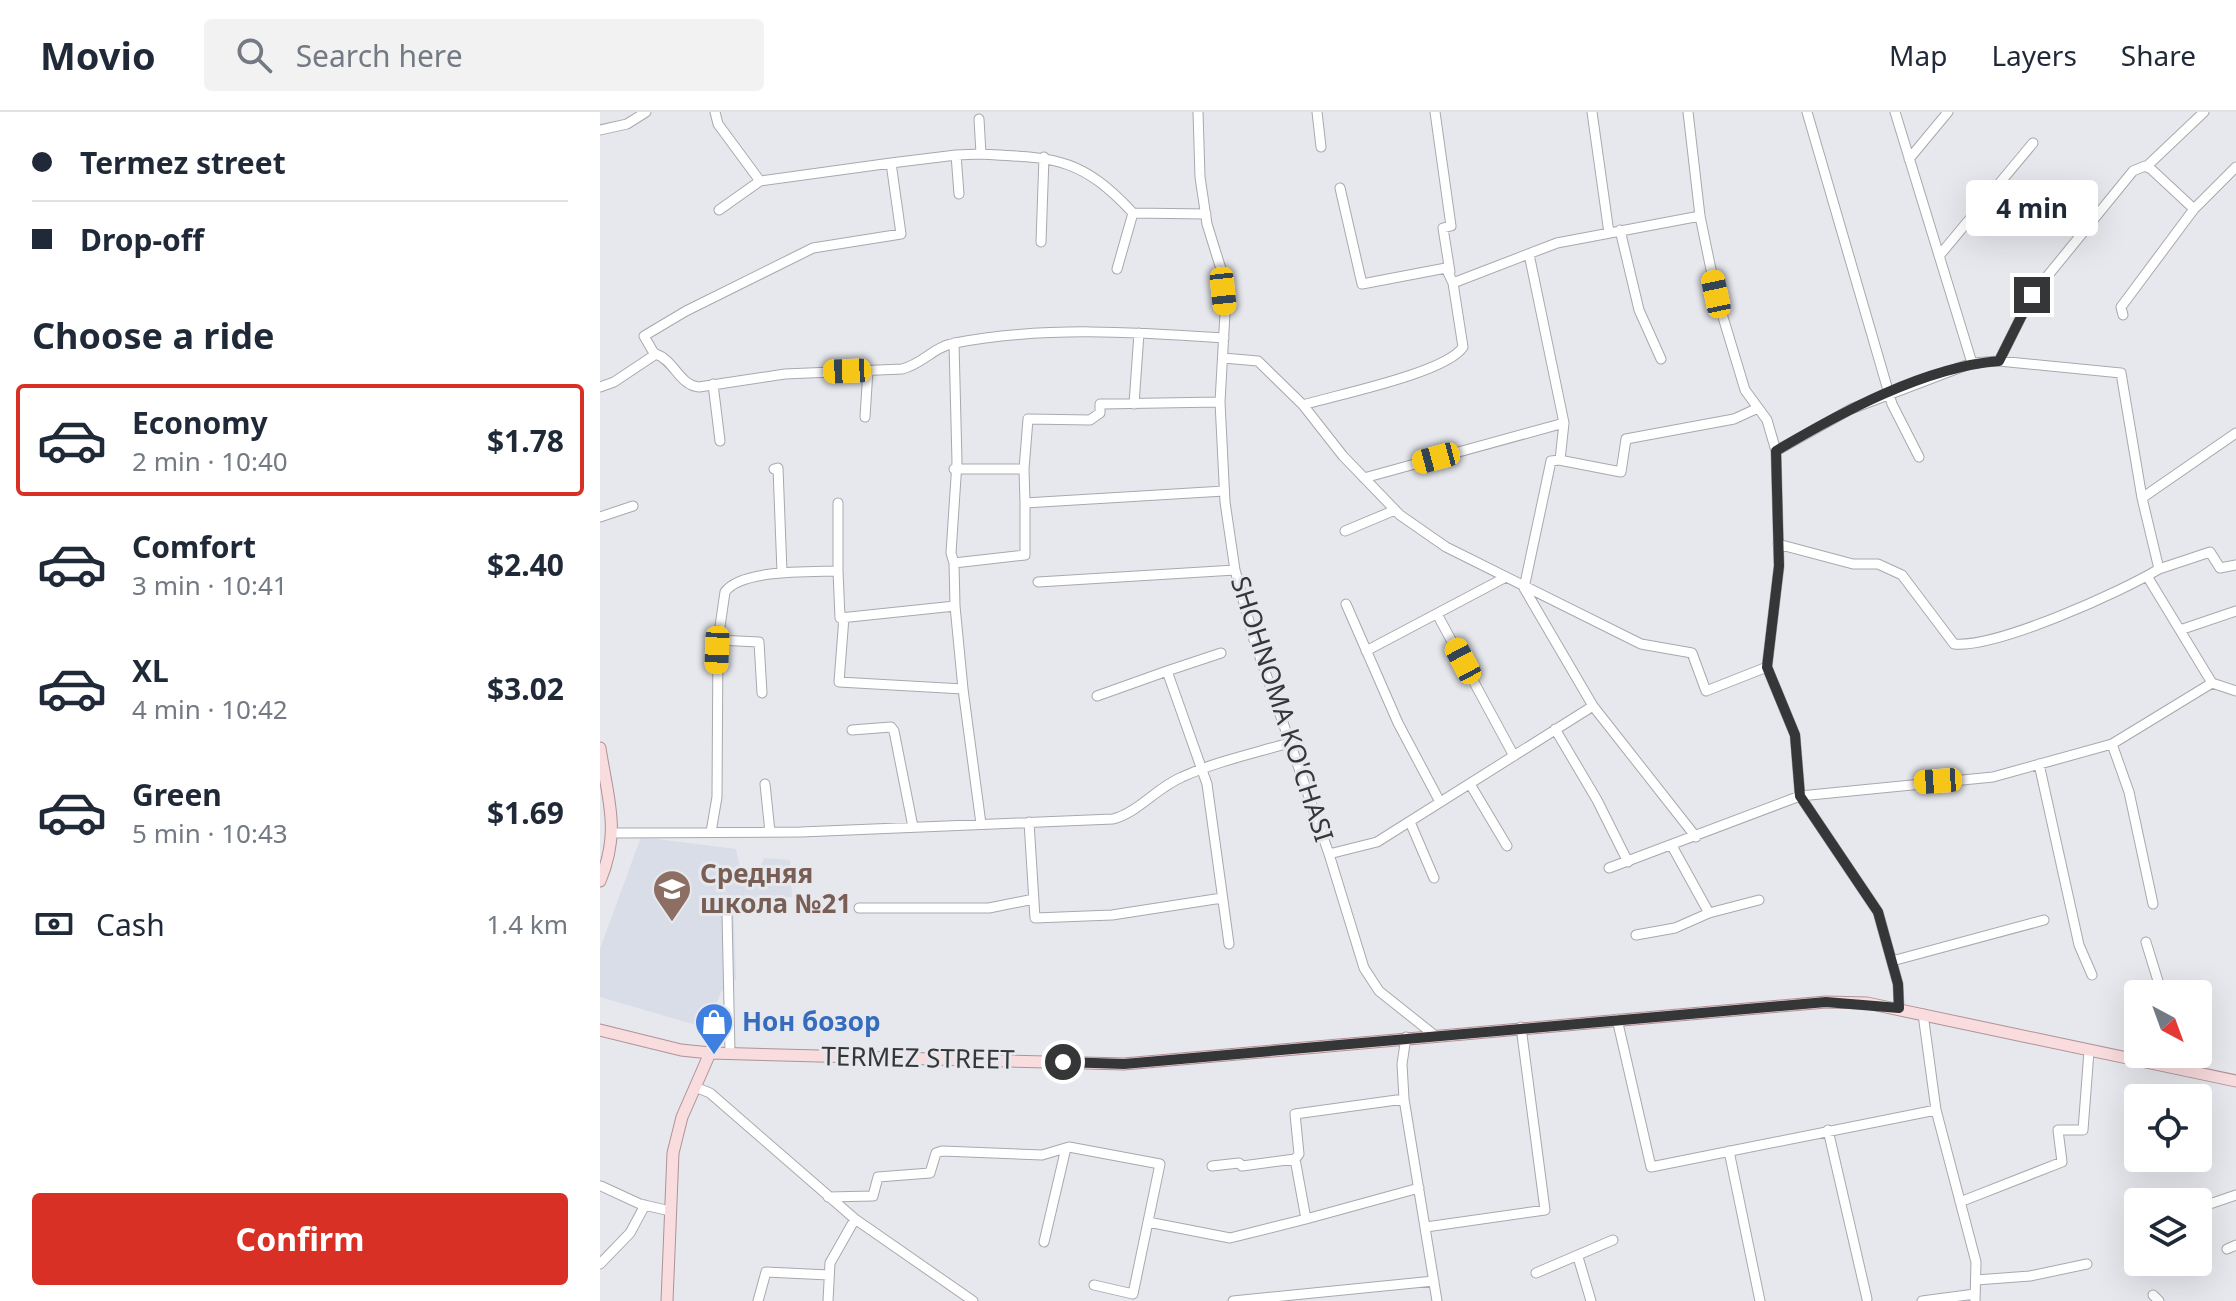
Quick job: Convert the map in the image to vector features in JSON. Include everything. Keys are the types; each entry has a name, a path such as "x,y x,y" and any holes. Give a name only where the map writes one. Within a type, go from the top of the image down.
{"main road":[{"path":"600,748 614,833 610,856 600,881"},
{"name":"TERMEZ STREET","path":"600,1030 681,1050 710,1053 1124,1064 1433,1034 1826,1002 1899,1008 2089,1051 2124,1055"},
{"path":"667,1301 673,1153 710,1053"},
{"name":"TERMEZ STREET","path":"2194,1068 2236,1081"}],"street":[{"path":"600,130 627,124 646,112"},
{"path":"715,112 718,124 760,181"},
{"name":"SHOHNOMA KO'CHASI","path":"1198,112 1206,214 1221,269 1225,313 1220,402 1224,491 1235,570 1254,640 1292,742 1364,968 1379,991 1433,1034"},
{"path":"1317,112 1321,147"},
{"path":"1303,405 1415,374 1458,355 1463,347 1443,228 1451,226 1435,112"},
{"path":"1592,112 1614,231 1639,310 1661,359"},
{"path":"1688,112 1700,216 1716,294 1745,390 1767,420 1776,451 1779,566 1767,667 1795,735 1800,796 1878,912 1892,961 1899,1008"},
{"path":"1807,112 1889,394 1919,457"},
{"path":"1895,112 1972,363"},
{"path":"1909,159 1948,112"},
{"path":"1999,361 2032,295 2133,171 2146,167 2204,112"},
{"path":"979,119 981,154"},
{"path":"1939,256 2033,143"},
{"path":"719,210 760,181 981,154 1044,157 1072,163 1113,191 1133,213 1206,214"},
{"path":"956,155 959,194"},
{"path":"1041,242 1044,157"},
{"path":"655,355 644,336 686,311 813,248 901,234 891,163"},
{"path":"2146,167 2194,209"},
{"path":"2123,315 2121,307 2194,209 2236,167"},
{"path":"1340,188 1362,284 1446,268 1450,272"},
{"path":"1117,269 1133,213"},
{"path":"1453,283 1557,243 1700,216"},
{"path":"1529,254 1564,423 1559,460"},
{"path":"600,387 614,382 655,355 661,355 693,387 785,374 914,367 933,349 954,343 1042,334 1139,333 1224,338"},
{"path":"1134,404 1139,333"},
{"path":"954,343 957,462 954,469 955,606 981,824"},
{"path":"1223,358 1258,361 1303,405 1395,510 1446,547 1641,644 1692,653 1706,691 1767,667"},
{"path":"1776,451 1851,409 1972,363 1999,361 2121,373 2142,498 2159,569"},
{"path":"865,417 868,370"},
{"path":"713,384 720,441"},
{"path":"954,563 1025,555 1024,469 1028,419 1090,420 1100,413 1100,404 1220,402"},
{"path":"1696,837 1593,706 1524,588 1551,461 1621,472 1626,439 1734,419 1758,408"},
{"path":"1364,478 1564,423"},
{"path":"2142,498 2236,433"},
{"path":"774,469 778,468 782,504 782,572"},
{"path":"954,469 1024,469"},
{"path":"1025,503 1224,491"},
{"path":"838,503 840,618 955,606"},
{"path":"600,517 633,506"},
{"path":"1345,531 1395,510"},
{"path":"1778,544 1853,564 1878,564 1902,575 1954,644 1962,645 1984,641 2072,610 2159,569 2210,552 2220,568 2236,565"},
{"path":"1038,582 1235,570"},
{"path":"711,832 717,797 718,640 725,592 729,585 782,572 838,571"},
{"path":"2147,576 2212,683 2236,691"},
{"path":"1366,651 1506,577"},
{"path":"1346,604 1398,723 1440,802"},
{"path":"2180,630 2236,611"},
{"path":"1437,614 1514,756"},
{"path":"844,617 839,682 963,689"},
{"path":"718,640 759,642 762,693"},
{"path":"1097,696 1221,653"},
{"path":"1167,671 1202,769 1211,809 1229,944"},
{"path":"1609,868 1800,796 1993,777 2112,744 2212,683"},
{"path":"1329,854 1377,842 1593,706"},
{"path":"852,730 891,727 894,731 913,827"},
{"path":"1555,729 1597,800 1628,862"},
{"path":"614,833 770,832 1113,819 1130,814 1152,793 1202,769 1292,742"},
{"path":"2112,744 2129,792 2153,904"},
{"path":"2039,764 2079,945 2092,975"},
{"path":"765,784 770,832"},
{"path":"1470,784 1507,846"},
{"path":"1029,822 1035,918 1112,915 1222,898"},
{"path":"1410,822 1434,878"},
{"path":"1672,846 1709,913"},
{"path":"859,908 989,908 1034,899"},
{"path":"1636,935 1675,928 1709,913 1759,900"},
{"path":"727,914 730,1053"},
{"path":"1892,961 2044,920"},
{"path":"2146,942 2158,980"},
{"path":"1922,1301 1975,1298 1976,1280 1976,1262 1936,1110 1923,1014"},
{"path":"1617,1019 1651,1167 1936,1110"},
{"path":"1426,1227 1545,1210 1521,1027"},
{"path":"1406,1037 1402,1064 1404,1099 1437,1301"},
{"path":"1960,1202 2062,1162 2058,1130 2083,1130 2089,1051"},
{"path":"695,1087 710,1093 855,1219 973,1301"},
{"path":"1212,1166 1239,1163 1242,1166 1295,1159 1299,1154 1295,1114 1404,1099"},
{"path":"1828,1130 1865,1300"},
{"path":"828,1197 873,1196 878,1177 930,1173 936,1153 942,1151 1042,1155 1066,1148 1160,1164 1133,1294 1094,1285"},
{"path":"1044,1242 1066,1148"},
{"path":"1729,1151 1760,1301"},
{"path":"1295,1159 1306,1219"},
{"path":"601,1186 645,1205 670,1211"},
{"path":"1148,1222 1230,1238 1419,1188"},
{"path":"2212,1203 2236,1195"},
{"path":"600,1264 630,1233 645,1205"},
{"path":"828,1301 830,1263 855,1219"},
{"path":"1536,1273 1613,1240"},
{"path":"1578,1257 1591,1301"},
{"path":"1976,1280 2030,1276 2087,1264"},
{"path":"758,1301 766,1272 829,1275"},
{"path":"1233,1301 1322,1296 1434,1281"}],"shaded area":[{"name":"Средняя школа №21","path":"641,837 736,849 740,867 760,869 764,858 790,860 792,897 733,897 736,979 721,992 706,1028 600,997 600,949"}],"place":[{"name":"Средняя школа №21","path":"672,923"},
{"name":"Нон бозор","path":"714,1056"}],"route":[{"path":"1063,1062 1124,1064 1433,1034 1826,1002 1899,1008 1898,984 1878,912 1800,796 1795,735 1767,667 1779,566 1776,451 1851,409 1972,363 1999,361 2032,295"}]}
